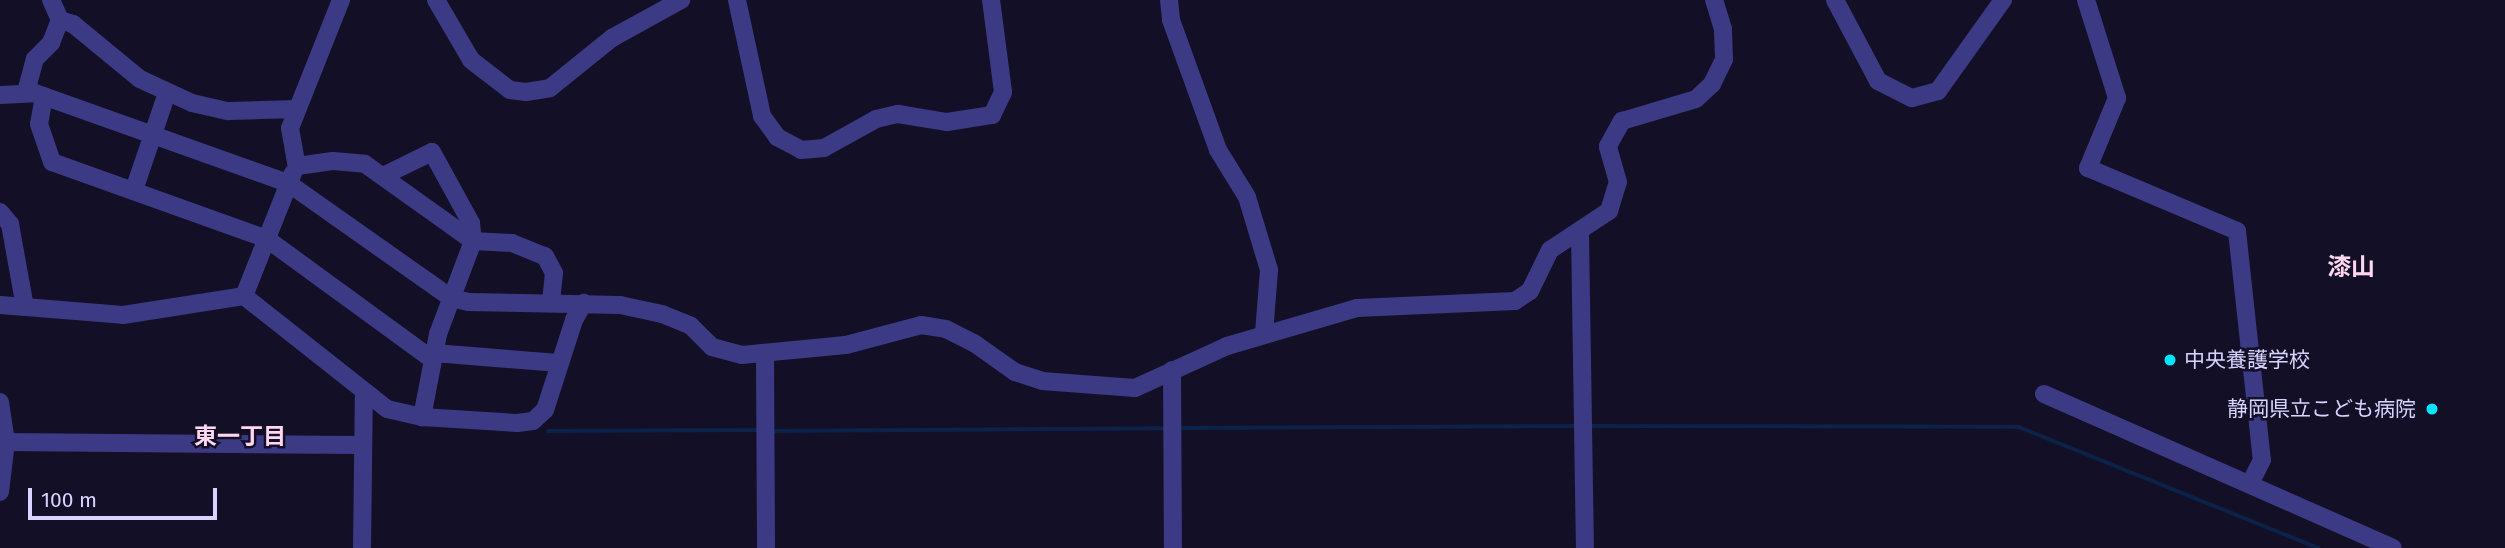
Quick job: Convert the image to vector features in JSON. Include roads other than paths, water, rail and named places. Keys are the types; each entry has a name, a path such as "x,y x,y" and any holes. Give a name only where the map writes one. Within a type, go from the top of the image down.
{"street":[{"path":"51,0 60,20 51,43 35,59 35,94 39,124 52,162 267,239 434,357 559,363"},
{"path":"244,296 297,166 290,140 297,109 341,0"},
{"path":"436,0 471,60 510,90 526,92 550,88 612,38 681,0"},
{"path":"737,0 762,116 777,137 801,150 824,148 876,119 898,114 947,122 975,121 992,114 1003,92 991,0"},
{"path":"1169,0 1171,20 1218,150 1247,197 1269,270 1264,334"},
{"path":"0,95 35,94 288,183 451,298 584,303 662,314 691,326 712,347 742,355 846,345 921,326 946,329 1015,372 1042,381 1135,388 1172,370 1264,334 1357,308 1515,301 1530,291 1550,250 1580,234 1609,211 1616,196 1618,182 1608,146 1622,121 1696,99 1712,84 1724,59 1723,30 1714,0"},
{"path":"1835,0 1878,81 1912,98 1938,91 2003,0"},
{"path":"2086,0 2117,98 2088,168 2237,231 2262,460 2250,484"},
{"path":"60,20 72,24 141,79 167,93 228,111 297,109"},
{"path":"134,190 167,93"},
{"path":"385,175 432,152 471,223 473,241 451,298 434,357 422,417"},
{"path":"297,166 351,162 365,164 385,175 473,241 512,243 545,256 554,273 551,303"},
{"path":"0,212 10,224 24,307"},
{"path":"1580,234 1585,548"},
{"path":"0,305 123,315 244,296 364,394 387,409 422,417 533,421 545,410 559,363 584,303"},
{"path":"765,354 765,548"},
{"path":"1172,370 1173,548"},
{"path":"362,548 360,445 364,394"},
{"path":"2044,394 2393,548"},
{"path":"0,402 6,442 0,492"},
{"path":"6,442 360,445"}],"waterway":[{"path":"1180,428 1578,426"},
{"path":"1589,426 2019,427 2319,548"},
{"path":"770,431 1168,428"},
{"path":"548,431 759,430"}],"place":[{"name":"中央養護学校","path":"2170,360"},
{"name":"静岡県立こども病院","path":"2432,409"}],"district":[{"name":"漆山","path":"2351,268"},
{"name":"東一丁目","path":"240,436"}]}
